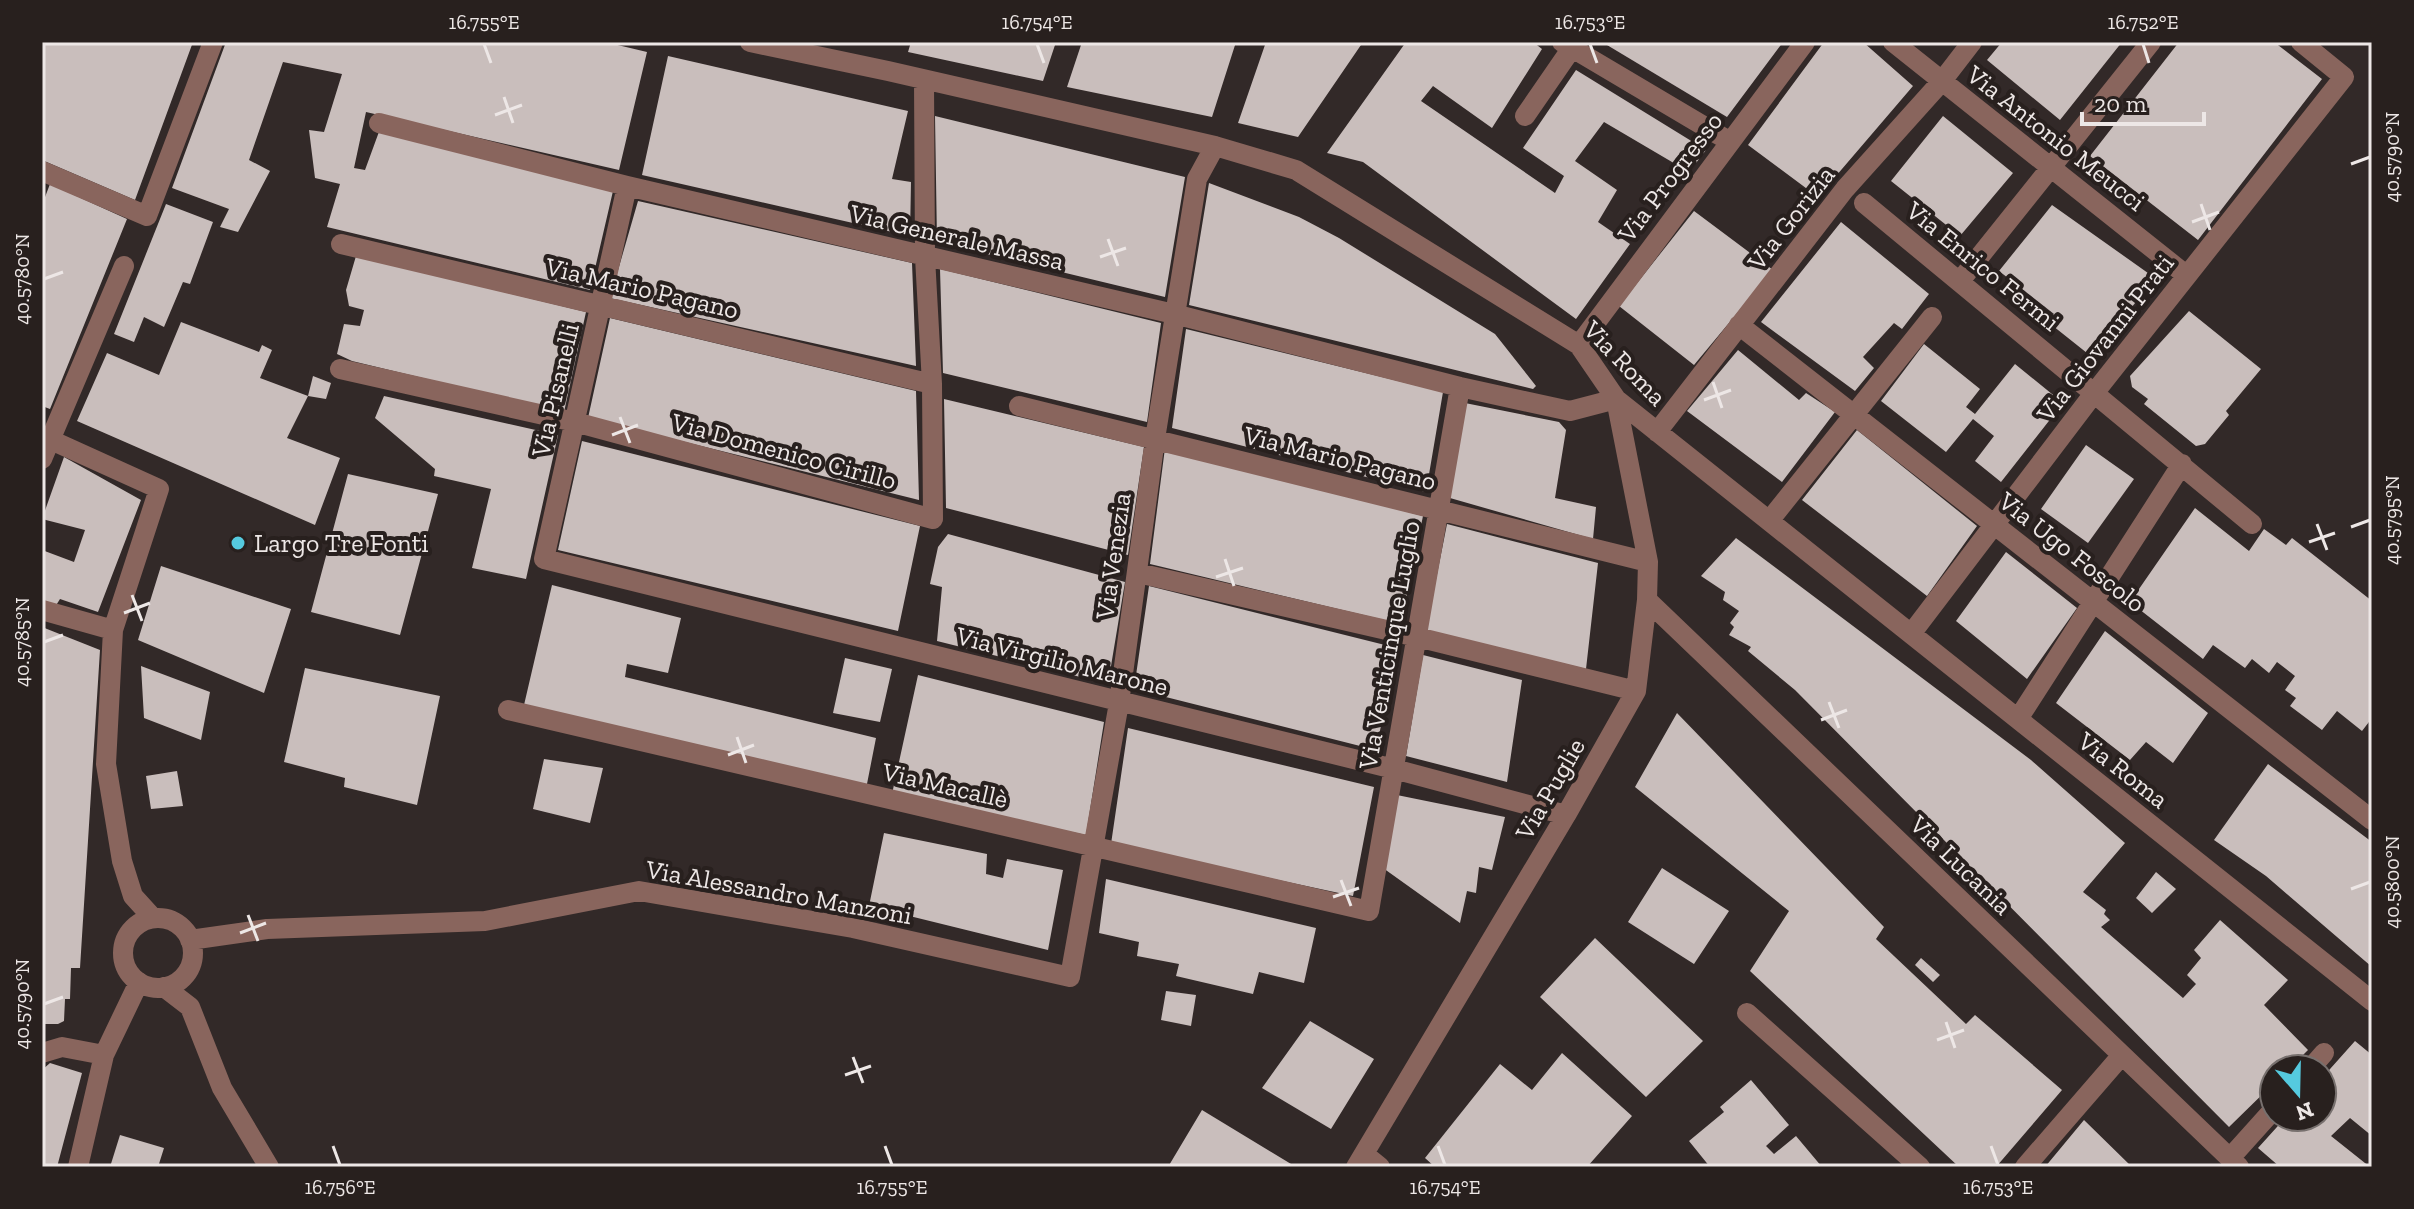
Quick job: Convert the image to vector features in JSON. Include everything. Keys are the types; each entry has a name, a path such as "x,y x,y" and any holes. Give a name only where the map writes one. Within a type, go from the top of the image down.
{"street":[{"path":"43,176 147,216 213,42"},
{"name":"Via Roma","path":"750,42 1215,146 1296,170 1579,345 1616,399 2372,1001"},
{"name":"Via Progresso","path":"1579,345 1805,42"},
{"name":"Via Antonio Meucci","path":"1893,42 2186,275"},
{"name":"Via Gorizia","path":"1657,432 1845,189 1942,81 1972,42"},
{"path":"1960,281 2151,42"},
{"name":"Via Giovanni Prati","path":"1911,634 2095,392 2344,77 2301,42"},
{"path":"1525,116 1570,44 1729,141"},
{"path":"924,81 925,257 932,384"},
{"name":"Via Generale Massa","path":"379,123 627,186 1174,314 1460,387 1570,411 1616,399"},
{"name":"Via Venezia","path":"1070,977 1119,703 1155,439 1197,179 1215,146"},
{"name":"Via Pisanelli","path":"544,559 627,186"},
{"name":"Via Enrico Fermi","path":"1864,203 2252,524"},
{"name":"Via Mario Pagano","path":"341,244 932,384"},
{"path":"124,266 44,445 159,489 113,630 106,764 122,861 133,896 153,918 176,923 190,940 192,960 188,970 174,984 155,988 139,982 126,966 124,945 134,927 153,918"},
{"path":"1769,521 1932,317"},
{"name":"Via Ugo Foscolo","path":"1739,325 2372,820"},
{"name":"Via Domenico Cirillo","path":"340,369 575,422 933,519 932,384"},
{"name":"Via Venticinque Luglio","path":"1369,911 1460,387"},
{"name":"Via Puglie","path":"1367,1163 1636,691 1647,600 1648,562 1616,399"},
{"name":"Via Mario Pagano","path":"1019,406 1648,562"},
{"path":"2018,719 2182,464"},
{"name":"Via Virgilio Marone","path":"544,559 1394,769 1566,815"},
{"path":"1138,573 1636,691"},
{"name":"Via Lucania","path":"1647,600 2234,1163"},
{"path":"42,610 113,630"},
{"name":"Via Macallè","path":"508,710 1369,911"},
{"name":"Via Alessandro Manzoni","path":"190,940 267,929 485,921 639,891 853,928 1070,977"},
{"path":"78,1167 104,1055 139,982"},
{"path":"164,987 190,1007 222,1088 269,1167"},
{"path":"1747,1013 1920,1167"},
{"path":"42,1053 62,1047 104,1055"},
{"path":"2025,1167 2122,1055"},
{"path":"2234,1163 2258,1131"}],"building":[{"path":"42,42 193,42 135,200 42,160"},
{"path":"226,42 605,42 647,52 619,170 366,112 354,168 365,170 380,129 613,191 590,290 327,227 340,184 315,178 309,130 324,132 342,74 283,62 249,160 270,171 238,232 220,227 229,209 172,188"},
{"path":"911,42 1056,42 1043,81 908,52"},
{"path":"1082,42 1236,42 1212,117 1067,87"},
{"path":"1266,42 1363,42 1298,137 1238,123"},
{"path":"1406,42 1533,42 1542,49 1492,128 1433,86 1421,101 1555,193 1564,176 1523,148 1576,70 1706,150 1689,172 1604,122 1575,161 1617,190 1598,222 1630,244 1576,319 1363,162 1327,153"},
{"path":"1602,42 1783,42 1727,117"},
{"path":"1824,42 1863,42 1913,86 1818,197 1748,145"},
{"path":"2002,42 2122,42 2060,120 1987,60"},
{"path":"2179,42 2274,42 2322,79 2198,240 2090,156"},
{"path":"668,56 908,111 892,179 911,182 910,236 642,175"},
{"path":"935,116 1185,177 1165,297 937,242"},
{"path":"1943,116 2013,173 1960,236 1891,181"},
{"path":"1209,183 1299,217 1339,238 1495,334 1536,386 1533,389 1189,305"},
{"path":"50,184 127,219 50,409 42,406 42,205"},
{"path":"638,201 912,263 916,366 610,298"},
{"path":"166,204 213,222 190,284 183,282 164,327 144,317 134,342 114,334"},
{"path":"2052,205 2155,278 2092,357 2048,322 2054,314 1999,271"},
{"path":"1694,211 1773,270 1694,365 1619,306"},
{"path":"1841,222 1929,294 1902,329 1894,323 1863,357 1874,368 1855,391 1761,322"},
{"path":"356,256 586,312 564,412 352,361 337,354 344,324 360,326 364,310 349,306 346,290"},
{"path":"940,269 1161,323 1147,422 943,373"},
{"path":"2189,311 2261,369 2226,411 2229,415 2205,444 2196,446 2144,404 2148,399 2132,387 2130,376"},
{"path":"610,318 916,391 919,500 588,418"},
{"path":"181,322 259,352 262,345 272,350 260,378 308,396 287,438 340,458 315,525 77,421 107,353 159,375"},
{"path":"1186,329 1443,392 1426,492 1172,428"},
{"path":"1924,344 1980,389 1966,407 1975,414 2015,364 2063,403 2001,482 1975,461 1994,436 1973,419 1946,452 1881,401"},
{"path":"1738,350 1799,400 1806,393 1835,412 1782,482 1687,411"},
{"path":"313,376 331,383 326,399 308,396"},
{"path":"384,396 558,435 526,579 472,568 491,489 434,476 435,469 375,418"},
{"path":"944,399 1144,447 1128,555 946,508"},
{"path":"1465,403 1559,422 1566,430 1555,498 1596,507 1593,539 1450,498"},
{"path":"1857,430 1977,526 1927,596 1802,500"},
{"path":"582,441 920,526 898,631 558,550"},
{"path":"2086,445 2134,479 2088,543 2041,509"},
{"path":"1165,448 1423,516 1401,624 1150,564"},
{"path":"64,457 141,500 98,612 60,599 55,607 42,599 42,550 74,562 85,530 42,519"},
{"path":"348,474 438,494 400,635 311,612"},
{"path":"2195,508 2249,551 2264,529 2286,545 2292,538 2372,601 2372,718 2362,731 2337,711 2322,730 2290,706 2296,698 2285,690 2295,676 2277,662 2269,673 2252,659 2245,668 2213,645 2203,659 2130,602"},
{"path":"1447,524 1598,563 1586,669 1426,630"},
{"path":"948,534 1125,582 1108,684 937,641 942,587 930,584 938,547"},
{"path":"1736,538 2031,760 2125,843 2083,892 2106,910 2104,914 2110,920 2101,927 2183,998 2196,984 2187,975 2201,958 2194,950 2220,920 2288,980 2264,1005 2308,1050 2305,1053 2258,1053 2258,1099 2229,1127 1795,690 1748,651 1751,647 1729,635 1734,627 1730,623 1739,611 1723,600 1725,592 1701,576"},
{"path":"2006,552 2077,608 2027,679 1956,621"},
{"path":"161,566 291,609 264,693 138,640"},
{"path":"552,585 681,618 668,673 627,664 625,677 876,738 866,789 524,705"},
{"path":"1149,586 1397,648 1376,750 1134,689"},
{"path":"42,627 100,650 80,968 71,968 70,999 65,999 64,1021 58,1024 42,1024"},
{"path":"2105,631 2208,713 2173,763 2146,742 2130,760 2056,703"},
{"path":"1423,655 1522,680 1507,782 1406,756"},
{"path":"845,658 892,669 880,722 833,713"},
{"path":"141,666 210,692 201,740 144,718"},
{"path":"305,668 440,696 417,805 344,787 345,778 284,762"},
{"path":"918,675 1104,722 1086,835 892,794"},
{"path":"1677,713 1884,927 1876,939 1966,1024 1975,1015 2062,1090 1996,1167 1959,1167 1750,971 1789,911 1635,787"},
{"path":"1128,728 1374,787 1353,896 1111,844"},
{"path":"544,759 603,768 590,823 533,809"},
{"path":"2268,764 2372,842 2372,967 2266,876 2214,840"},
{"path":"177,771 183,806 151,809 146,776"},
{"path":"1392,794 1505,817 1492,870 1479,867 1476,893 1467,891 1460,923 1383,868"},
{"path":"884,833 987,854 986,874 1003,878 1007,859 1063,870 1048,950 869,906"},
{"path":"1662,868 1729,911 1694,964 1628,922"},
{"path":"2156,872 2176,889 2152,913 2136,898"},
{"path":"1106,879 1316,928 1304,983 1259,972 1253,994 1176,976 1179,964 1137,956 1139,942 1099,933"},
{"path":"1595,938 1703,1041 1646,1097 1540,997"},
{"path":"1921,958 1940,975 1933,982 1915,965"},
{"path":"1166,991 1196,995 1191,1026 1161,1020"},
{"path":"1310,1021 1374,1059 1331,1129 1262,1088"},
{"path":"2355,1041 2372,1055 2372,1136 2350,1118 2338,1129 2338,1060"},
{"path":"1562,1053 1632,1116 1587,1167 1435,1167 1425,1158 1500,1064 1532,1090"},
{"path":"50,1063 82,1073 57,1167 42,1167 42,1070"},
{"path":"1751,1080 1789,1125 1766,1146 1774,1154 1796,1136 1822,1167 1710,1167 1689,1141 1724,1112 1720,1107"},
{"path":"1202,1110 1296,1167 1168,1167"},
{"path":"2084,1120 2132,1167 2045,1167"},
{"path":"2272,1133 2334,1133 2331,1136 2370,1167 2280,1167 2258,1148"},
{"path":"120,1135 164,1148 158,1167 110,1167"}],"place":[{"name":"Largo Tre Fonti","path":"238,543"}]}
